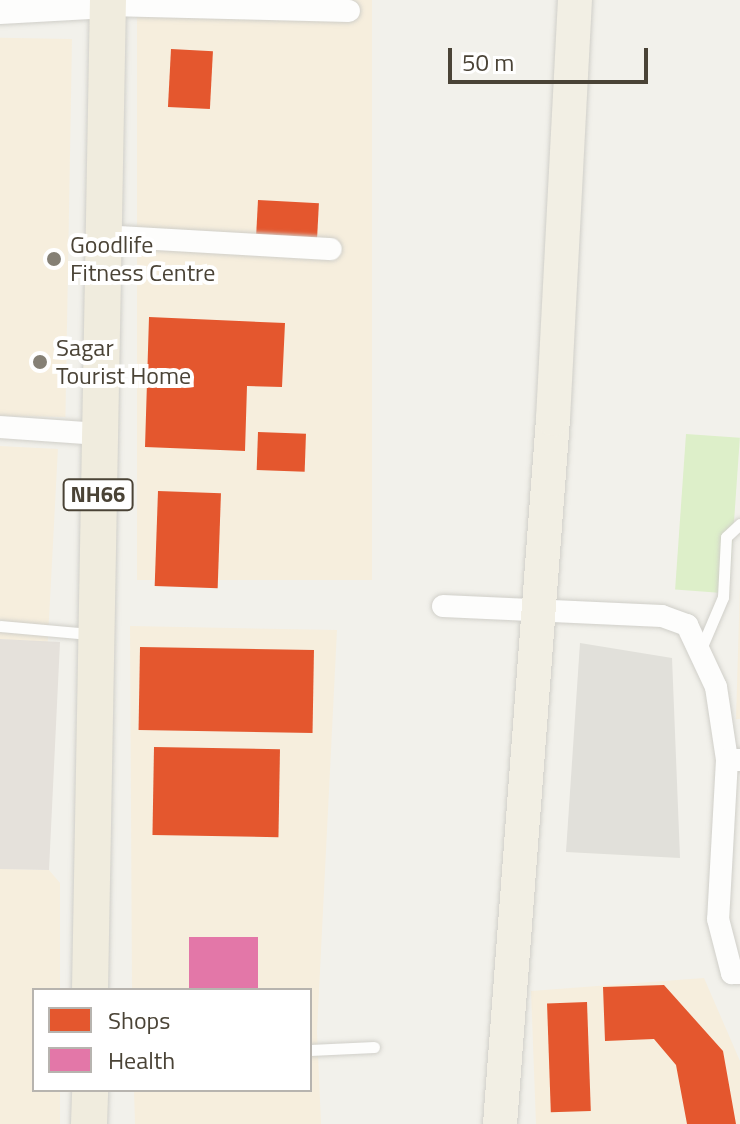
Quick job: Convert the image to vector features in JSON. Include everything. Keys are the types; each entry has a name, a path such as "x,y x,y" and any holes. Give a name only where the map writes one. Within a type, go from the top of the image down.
{"highway":[{"name":"NH66","path":"90,988 108,2"},
{"path":"89,1124 90,1092"}],"main road":[{"path":"500,1124 575,0"}],"street":[{"path":"0,11 108,2 349,11"},
{"path":"103,236 331,249"},
{"path":"0,427 99,434"},
{"path":"443,606 536,607 662,616 687,625 716,687 733,760 718,919 737,980"}],"lane":[{"path":"699,651 723,597 726,537 740,524"},
{"path":"0,626 95,634"},
{"path":"312,1050 374,1047"}],"shaded area":[{"path":"137,0 372,0 372,580 137,580"},
{"path":"0,38 72,39 65,417 0,416"},
{"path":"0,446 58,449 48,642 0,639"},
{"path":"740,585 740,719 736,719"},
{"path":"130,626 337,630 317,1031 321,1124 135,1124 134,1092 312,1092 312,988 132,988"},
{"path":"0,639 60,642 49,870 0,869"},
{"path":"580,643 672,658 680,858 566,852"},
{"path":"0,869 49,870 60,883 60,988 32,988 32,1092 60,1092 60,1124 0,1124"},
{"path":"704,978 740,1061 740,1124 536,1124 531,991"}],"green space":[{"path":"686,434 740,438 729,593 675,590"}],"building: Shops":[{"path":"171,49 213,51 210,109 168,107"},
{"path":"258,200 319,203 317,241 256,238"},
{"path":"149,317 285,323 282,387 247,386 245,451 145,447"},
{"path":"258,432 306,434 305,472 257,470"},
{"path":"158,491 221,493 218,588 155,586"},
{"path":"140,647 314,650 313,733 139,730"},
{"path":"154,747 280,749 278,837 152,835"},
{"path":"664,985 723,1051 736,1124 687,1124 676,1065 654,1039 605,1041 603,987"},
{"path":"587,1002 591,1111 551,1112 547,1003"}],"building: Health":[{"path":"189,937 258,937 258,988 189,988"}],"place":[{"name":"Goodlife Fitness Centre","path":"54,259"},
{"name":"Sagar Tourist Home","path":"40,362"}]}
